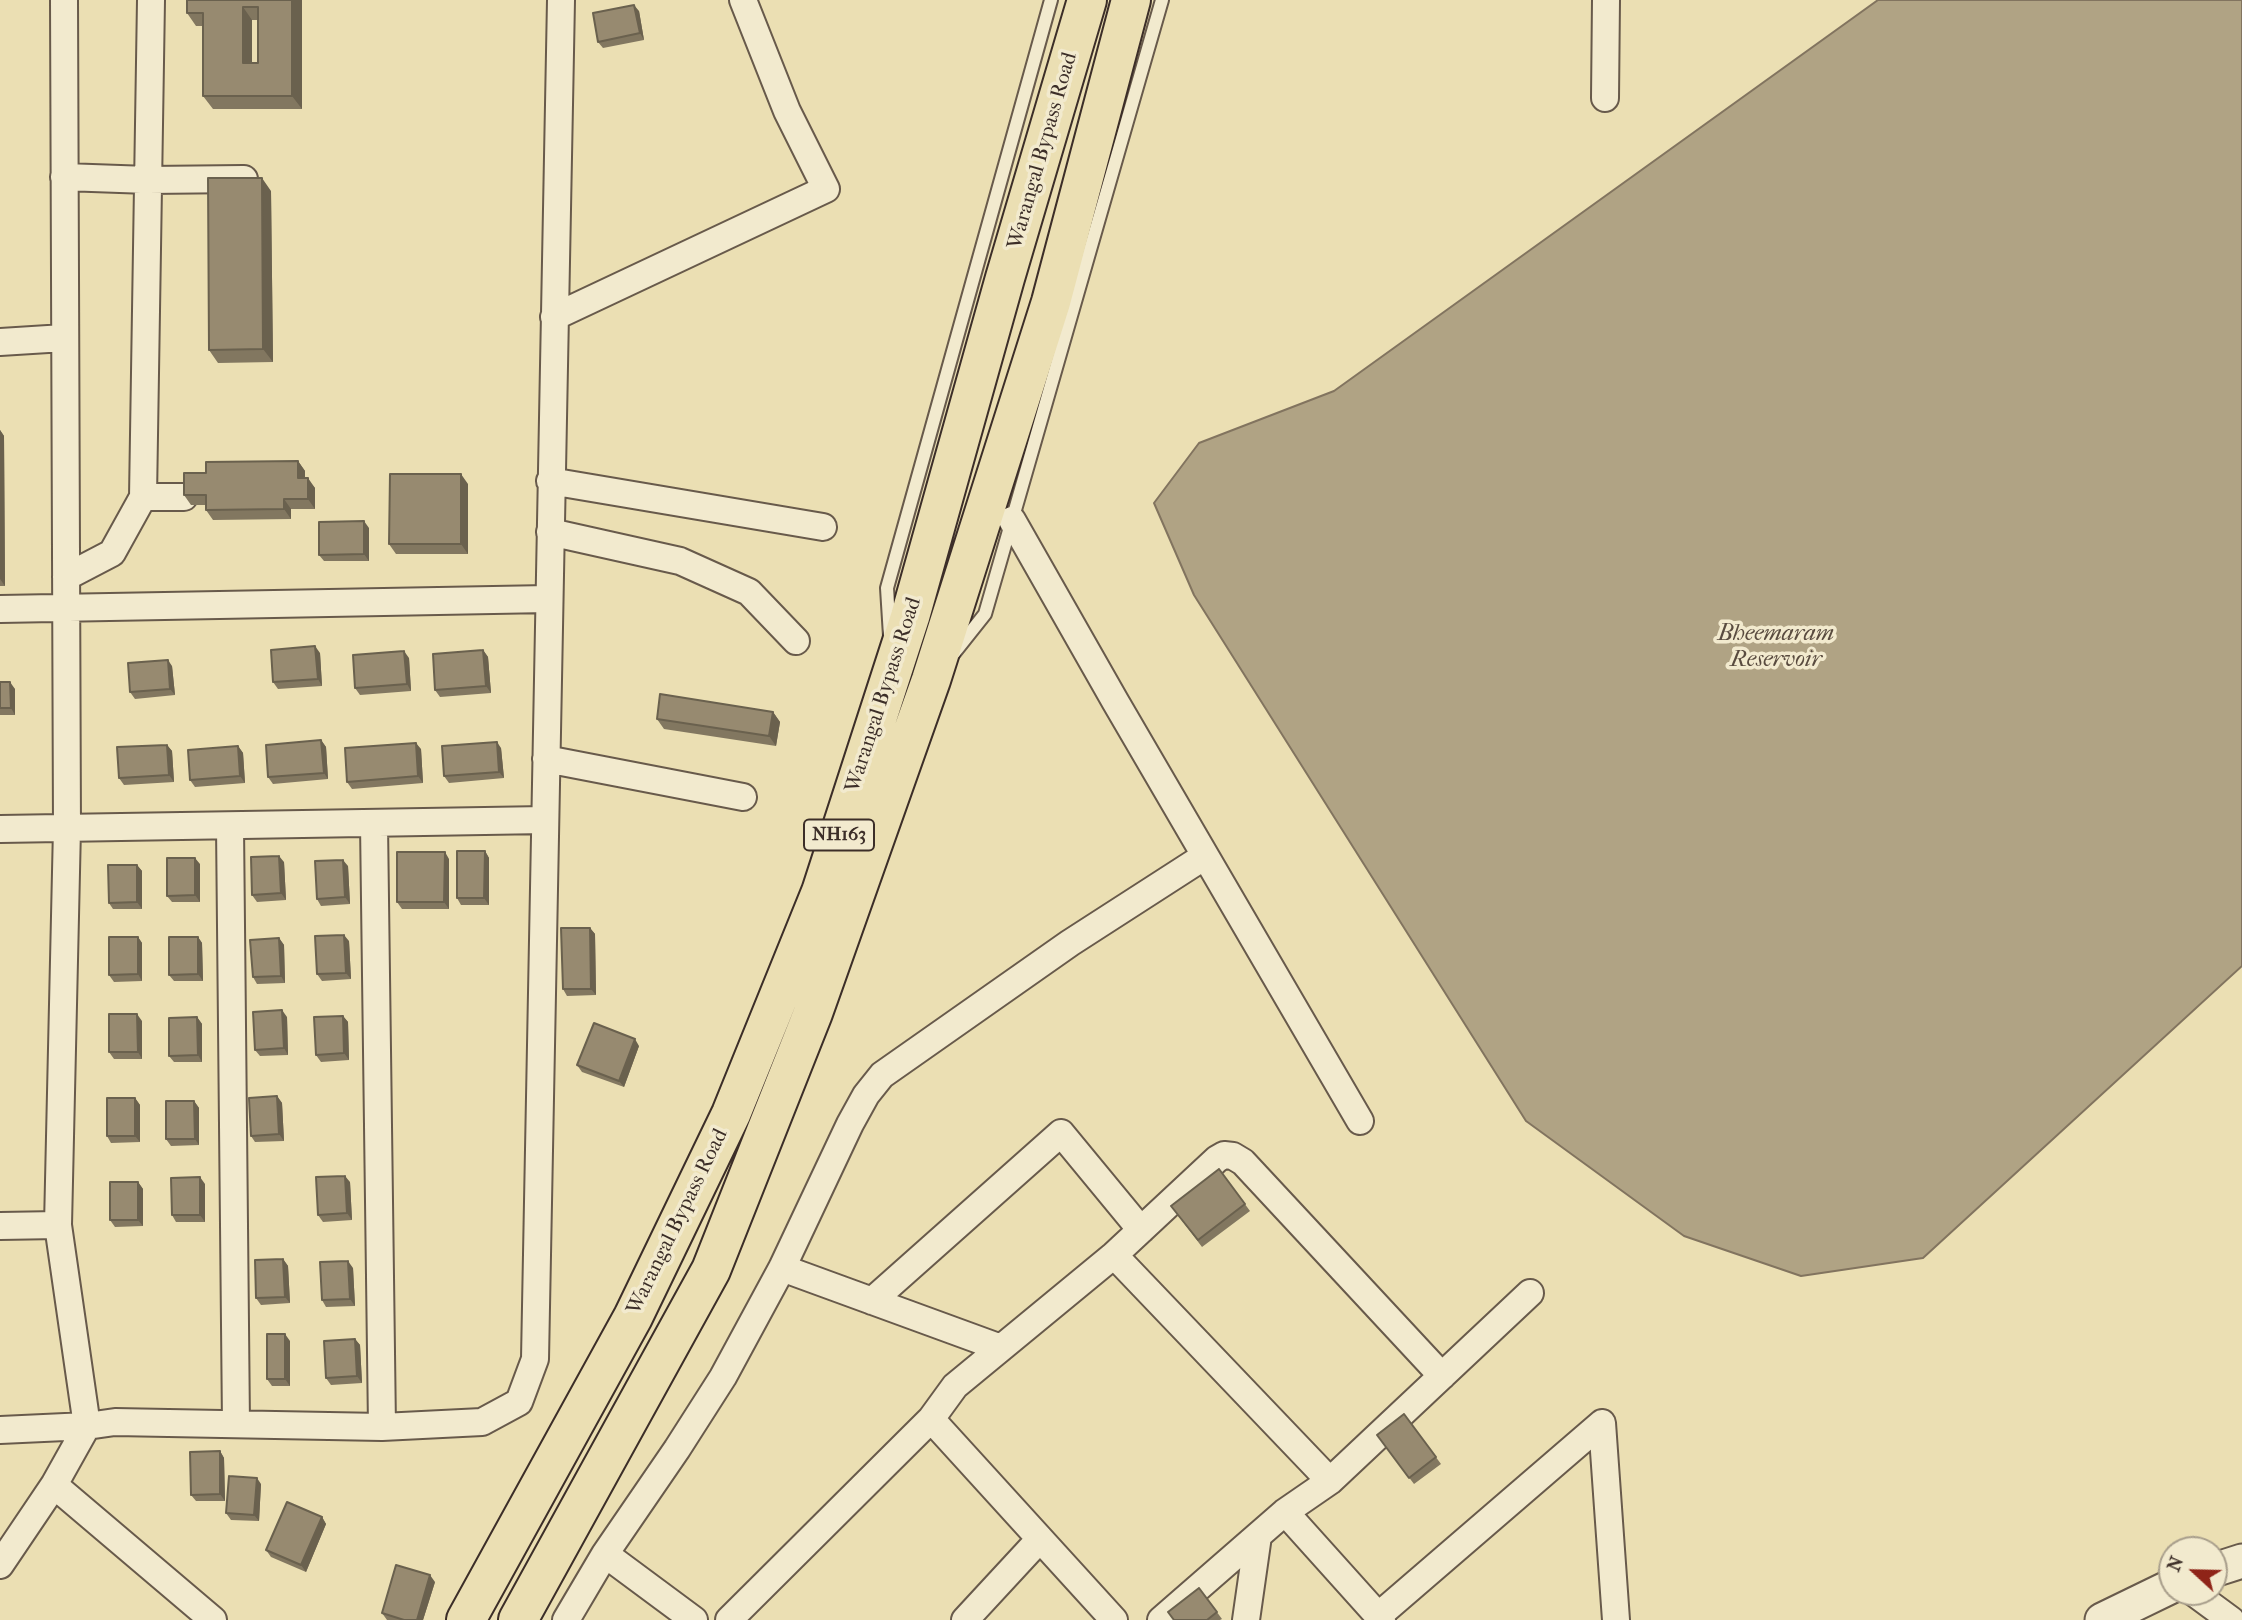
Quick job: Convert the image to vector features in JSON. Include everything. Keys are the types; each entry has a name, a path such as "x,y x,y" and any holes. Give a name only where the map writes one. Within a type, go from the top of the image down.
{"highway":[{"name":"Warangal Bypass Road","path":"466,1620 633,1317 731,1114 821,892 893,671 1087,0"},
{"name":"Warangal Bypass Road","path":"519,1620 712,1270 813,1013 931,681 1051,302 1131,0"}],"street":[{"path":"0,1566 54,1485 87,1426 58,1225 67,828 64,0"},
{"path":"66,577 112,553 143,497 151,0"},
{"path":"0,1430 115,1422 382,1427 482,1422 519,1402 535,1359 561,0"},
{"path":"554,317 826,189 787,111 743,0"},
{"path":"1605,97 1606,0"},
{"path":"64,177 148,180 252,179"},
{"path":"0,342 64,338"},
{"path":"550,481 823,527"},
{"path":"143,497 184,497"},
{"path":"1012,520 1360,1121"},
{"path":"550,532 680,561 749,592 796,641"},
{"path":"0,609 67,610 548,599"},
{"path":"546,758 743,797"},
{"path":"0,829 545,820"},
{"path":"374,824 382,1427"},
{"path":"230,827 236,1423"},
{"path":"566,1620 605,1554 723,1377 782,1268 850,1124 866,1095 882,1075 1070,943 1205,856"},
{"path":"872,1301 1061,1133 1141,1230"},
{"path":"729,1620 931,1419 955,1386 1114,1255 1224,1155 1233,1156 1243,1162 1442,1376"},
{"path":"0,1226 58,1225"},
{"path":"1114,1255 1330,1482"},
{"path":"782,1268 1000,1348"},
{"path":"1161,1620 1285,1512 1330,1482 1530,1293"},
{"path":"931,1419 1114,1620"},
{"path":"1285,1512 1380,1618 1602,1423 1616,1620"},
{"path":"54,1485 213,1620"},
{"path":"1246,1620 1258,1536"},
{"path":"965,1620 1040,1540"},
{"path":"605,1554 694,1620"},
{"path":"2102,1620 2158,1593"},
{"path":"2212,1606 2231,1620"}],"lane":[{"path":"893,671 887,588 1051,0"},
{"path":"931,681 985,614 1161,0"}],"water":[{"name":"Bheemaram Reservoir","path":"1878,0 2242,0 2242,966 1923,1258 1801,1276 1684,1236 1526,1121 1194,595 1154,503 1199,443 1334,391"}],"building":[{"path":"187,0 292,0 292,96 203,96 203,13 187,13","holes":["243,7 258,7 258,63 243,63"]},
{"path":"634,5 640,33 598,42 593,13"},
{"path":"208,178 262,178 263,349 209,350"},
{"path":"298,461 298,478 308,478 308,499 284,499 284,509 206,510 206,495 184,495 184,473 206,473 206,462"},
{"path":"390,474 461,474 461,544 389,544"},
{"path":"364,521 364,554 319,555 319,522"},
{"path":"315,646 318,679 273,682 271,650"},
{"path":"483,650 486,686 435,690 433,654"},
{"path":"404,651 407,684 355,688 353,655"},
{"path":"168,660 170,689 130,692 128,663"},
{"path":"0,682 10,682 11,708 0,708"},
{"path":"660,694 773,712 769,736 657,719"},
{"path":"321,740 324,773 268,777 266,745"},
{"path":"497,742 499,772 444,776 442,746"},
{"path":"416,743 418,776 347,782 345,748"},
{"path":"167,745 169,775 119,778 117,747"},
{"path":"238,746 240,776 190,780 188,750"},
{"path":"457,851 485,851 484,898 457,898"},
{"path":"397,852 445,852 444,902 397,902"},
{"path":"279,856 281,893 252,895 251,857"},
{"path":"167,858 195,858 195,895 167,896"},
{"path":"343,860 345,897 317,899 315,861"},
{"path":"108,865 137,865 137,902 109,903"},
{"path":"561,928 590,928 591,989 563,989"},
{"path":"344,935 346,973 317,974 315,936"},
{"path":"109,937 138,937 138,974 109,975"},
{"path":"169,937 198,937 198,974 169,975"},
{"path":"279,938 281,976 253,977 250,940"},
{"path":"282,1010 284,1048 255,1050 253,1012"},
{"path":"109,1014 137,1014 138,1052 109,1052"},
{"path":"343,1016 344,1053 316,1055 314,1017"},
{"path":"197,1017 198,1055 169,1056 169,1018"},
{"path":"594,1023 635,1039 619,1081 577,1065"},
{"path":"277,1096 279,1134 251,1136 249,1098"},
{"path":"107,1098 135,1098 135,1136 107,1136"},
{"path":"166,1101 194,1101 195,1139 166,1139"},
{"path":"1219,1169 1245,1204 1198,1240 1171,1206"},
{"path":"345,1176 347,1213 318,1215 316,1177"},
{"path":"200,1177 200,1215 172,1215 171,1178"},
{"path":"110,1182 138,1182 138,1220 110,1220"},
{"path":"283,1259 285,1297 256,1298 255,1260"},
{"path":"348,1261 350,1299 322,1300 320,1262"},
{"path":"267,1334 285,1334 285,1379 267,1379"},
{"path":"355,1339 357,1376 326,1378 324,1341"},
{"path":"1404,1414 1436,1457 1409,1478 1377,1435"},
{"path":"220,1451 220,1494 191,1495 190,1452"},
{"path":"229,1476 257,1478 254,1515 226,1513"},
{"path":"287,1502 322,1517 301,1565 266,1550"},
{"path":"396,1565 430,1575 417,1620 404,1620 382,1613"},
{"path":"1199,1588 1217,1612 1207,1620 1174,1620 1168,1612"}]}
